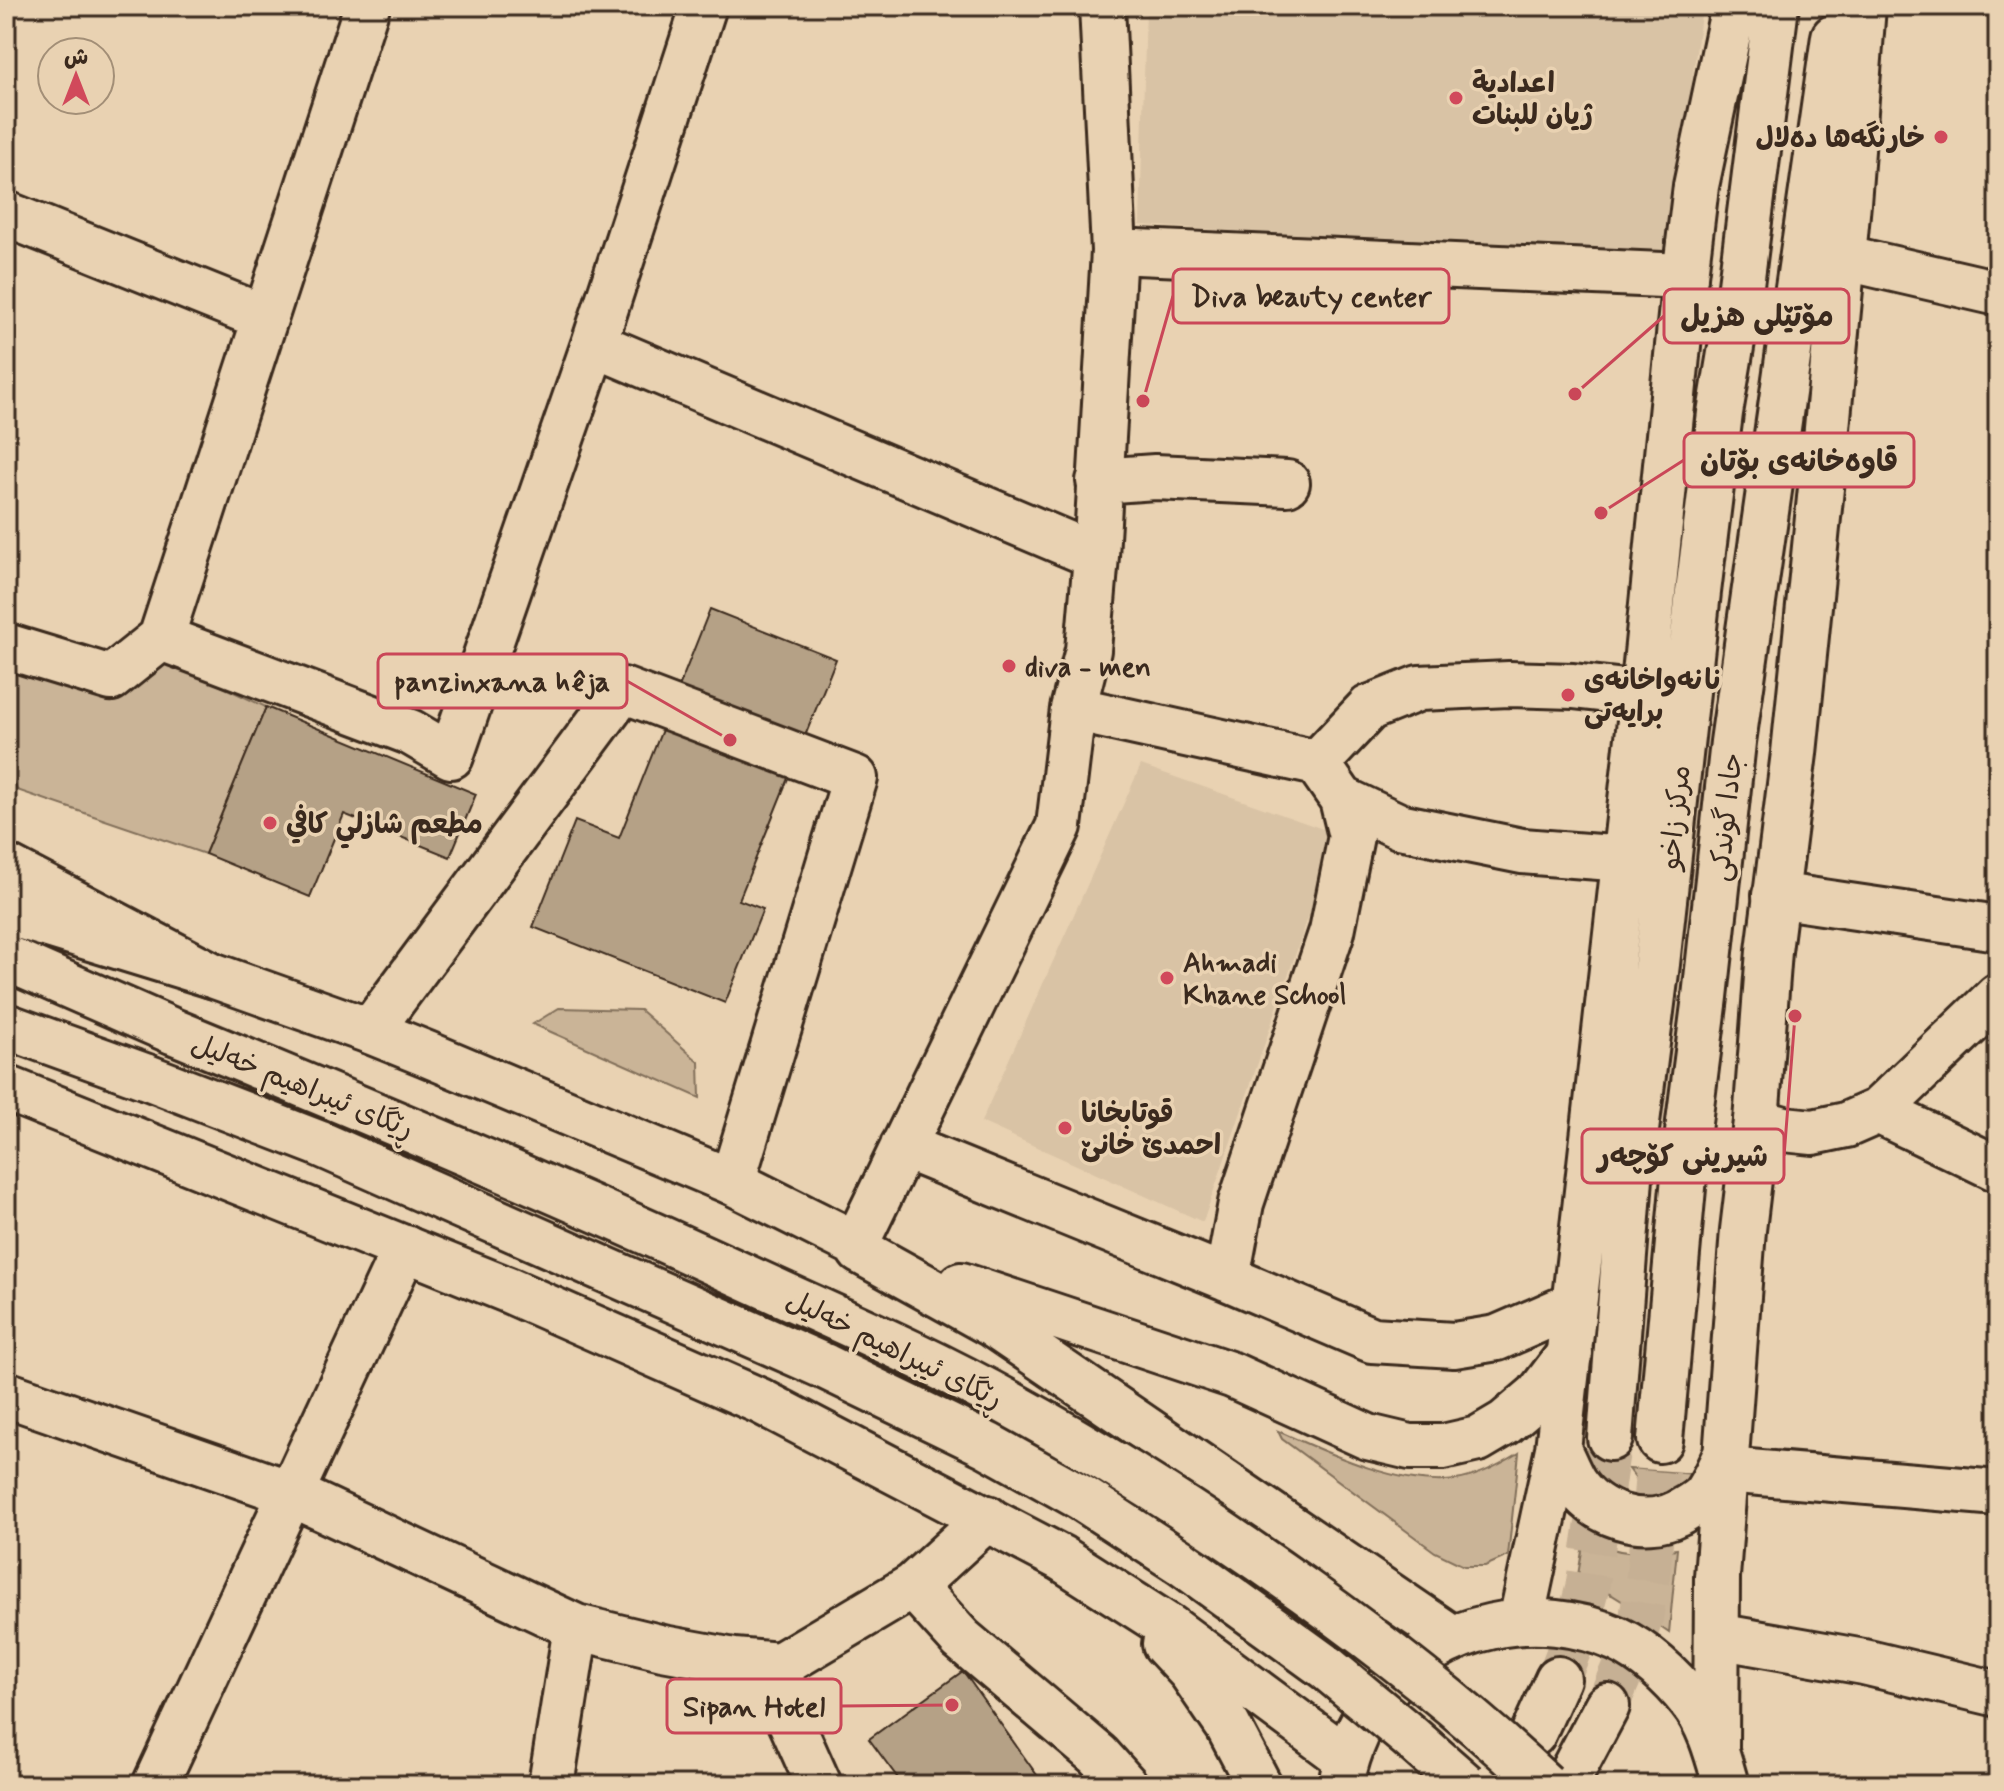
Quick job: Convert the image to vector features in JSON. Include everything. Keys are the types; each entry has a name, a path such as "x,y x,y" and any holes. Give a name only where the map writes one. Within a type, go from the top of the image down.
{"main road":[{"path":"6,646 111,678 161,638 367,6"},
{"path":"161,638 410,732 451,756 594,344 704,6"},
{"path":"858,1247 903,1146 1059,826 1073,709 1088,650 1114,251 1102,6"},
{"name":"مركز زاخو","path":"1610,1438 1630,1178 1720,413 1740,293 1776,6"},
{"name":"جادا گوندکی","path":"1660,1440 1689,1122 1733,742 1838,6"},
{"path":"1721,1766 1717,1577 1743,1230 1756,1121 1775,895 1794,753 1826,439 1863,6"},
{"path":"1521,1621 1558,1449 1643,694 1685,276 1696,186 1732,7"},
{"path":"6,214 265,318"},
{"path":"1114,251 1685,276"},
{"path":"1842,257 1998,293"},
{"path":"594,344 1096,556"},
{"path":"1099,481 1155,477 1287,483"},
{"path":"1317,763 1369,708 1419,688 1509,684 1573,686 1643,694"},
{"path":"370,1031 623,690 855,778 732,1182"},
{"path":"1073,709 1317,763 1342,799 1351,836 1332,931 1241,1203 1227,1278"},
{"path":"1342,799 1399,826 1522,851 1625,859"},
{"path":"6,867 212,975"},
{"path":"1775,895 1998,928"},
{"path":"6,912 212,975 370,1031 732,1182 858,1247 992,1324 1452,1638"},
{"name":"ڕێگای ئیبراهیم خەلیل","path":"6,958 648,1232 863,1330 1010,1403 1173,1499 1259,1558 1360,1631 1487,1732 1558,1780"},
{"path":"1756,1121 1784,1129 1813,1132 1846,1125 1878,1111 1998,996"},
{"name":"ڕێگای ئیبراهیم خەلیل","path":"6,1026 318,1143 826,1367 987,1445 1082,1498 1182,1563 1327,1668 1465,1785"},
{"path":"6,1088 508,1290 760,1401 987,1518 1061,1558 1113,1591 1169,1627 1344,1772 1353,1740 1371,1707 1398,1675 1423,1654 1452,1638 1486,1627 1521,1621 1571,1624 1618,1639 1659,1666 1693,1703 1721,1766"},
{"path":"1878,1111 1998,1169"},
{"path":"903,1146 1372,1340 1454,1345 1497,1338 1573,1305"},
{"path":"858,1247 1232,1375 1368,1437 1410,1447 1443,1447 1478,1439 1505,1423 1538,1395 1570,1353"},
{"path":"155,1785 405,1248"},
{"path":"6,1394 290,1493 576,1627 734,1661 780,1665 913,1586 987,1518"},
{"path":"1558,1449 1575,1483 1591,1499 1615,1516 1636,1520 1665,1519 1690,1506 1707,1493 1726,1462"},
{"path":"1726,1462 1998,1493"},
{"path":"913,1586 961,1639 1098,1755 1125,1785"},
{"path":"1113,1591 1191,1672 1228,1726 1259,1785"},
{"path":"551,1785 576,1627"},
{"path":"1717,1636 1864,1662 1998,1694"},
{"path":"780,1665 785,1709 819,1785"},
{"path":"1533,1734 1558,1679"},
{"path":"1558,1780 1607,1706"}],"shaded area":[{"path":"1146,6 1702,8 1668,259 1140,225"},
{"path":"161,658 266,707 205,854 17,790 6,766 6,661 123,697"},
{"name":"Ahmadi Khane School","path":"1141,765 1337,834 1203,1222 981,1122"},
{"path":"559,1008 640,1010 699,1062 700,1098 533,1024"},
{"path":"1278,1431 1365,1467 1412,1479 1456,1480 1473,1476 1519,1453 1508,1556 1485,1566 1464,1566 1435,1552 1282,1439"},
{"path":"1629,1469 1709,1475 1658,1499 1647,1493"},
{"path":"1584,1539 1630,1552 1677,1549 1669,1633 1612,1595 1577,1581"}],"building":[{"path":"710,609 836,659 739,900 763,909 725,1003 533,927 575,821 619,838"},
{"path":"266,707 476,794 450,857 344,814 310,897 205,854"},
{"path":"963,1671 1044,1785 903,1785 869,1739"}],"tunnel":[{"path":"1558,1679 1575,1635 1587,1589 1610,1438"},
{"path":"1607,1706 1641,1618 1648,1576 1660,1440"}],"place":[{"name":"اعدادية ژیان للبنات","path":"1456,98"},
{"name":"خارنگەها دەلال","path":"1941,137"},
{"name":"مۆتێلی هزیل","path":"1575,394"},
{"name":"Diva beauty center","path":"1143,401"},
{"name":"قاوەخانەی بۆتان","path":"1601,513"},
{"name":"diva - men","path":"1009,666"},
{"name":"نانەواخانەی برایەتی","path":"1568,695"},
{"name":"panzinxana hêja","path":"730,740"},
{"name":"مطعم شازلي كافي","path":"270,823"},
{"name":"Ahmadi Khane School","path":"1167,978"},
{"name":"شیرینی کۆچەر","path":"1795,1016"},
{"name":"قوتابخانا احمدێ خانێ","path":"1065,1128"},
{"name":"Sipan Hotel","path":"952,1705"}]}
